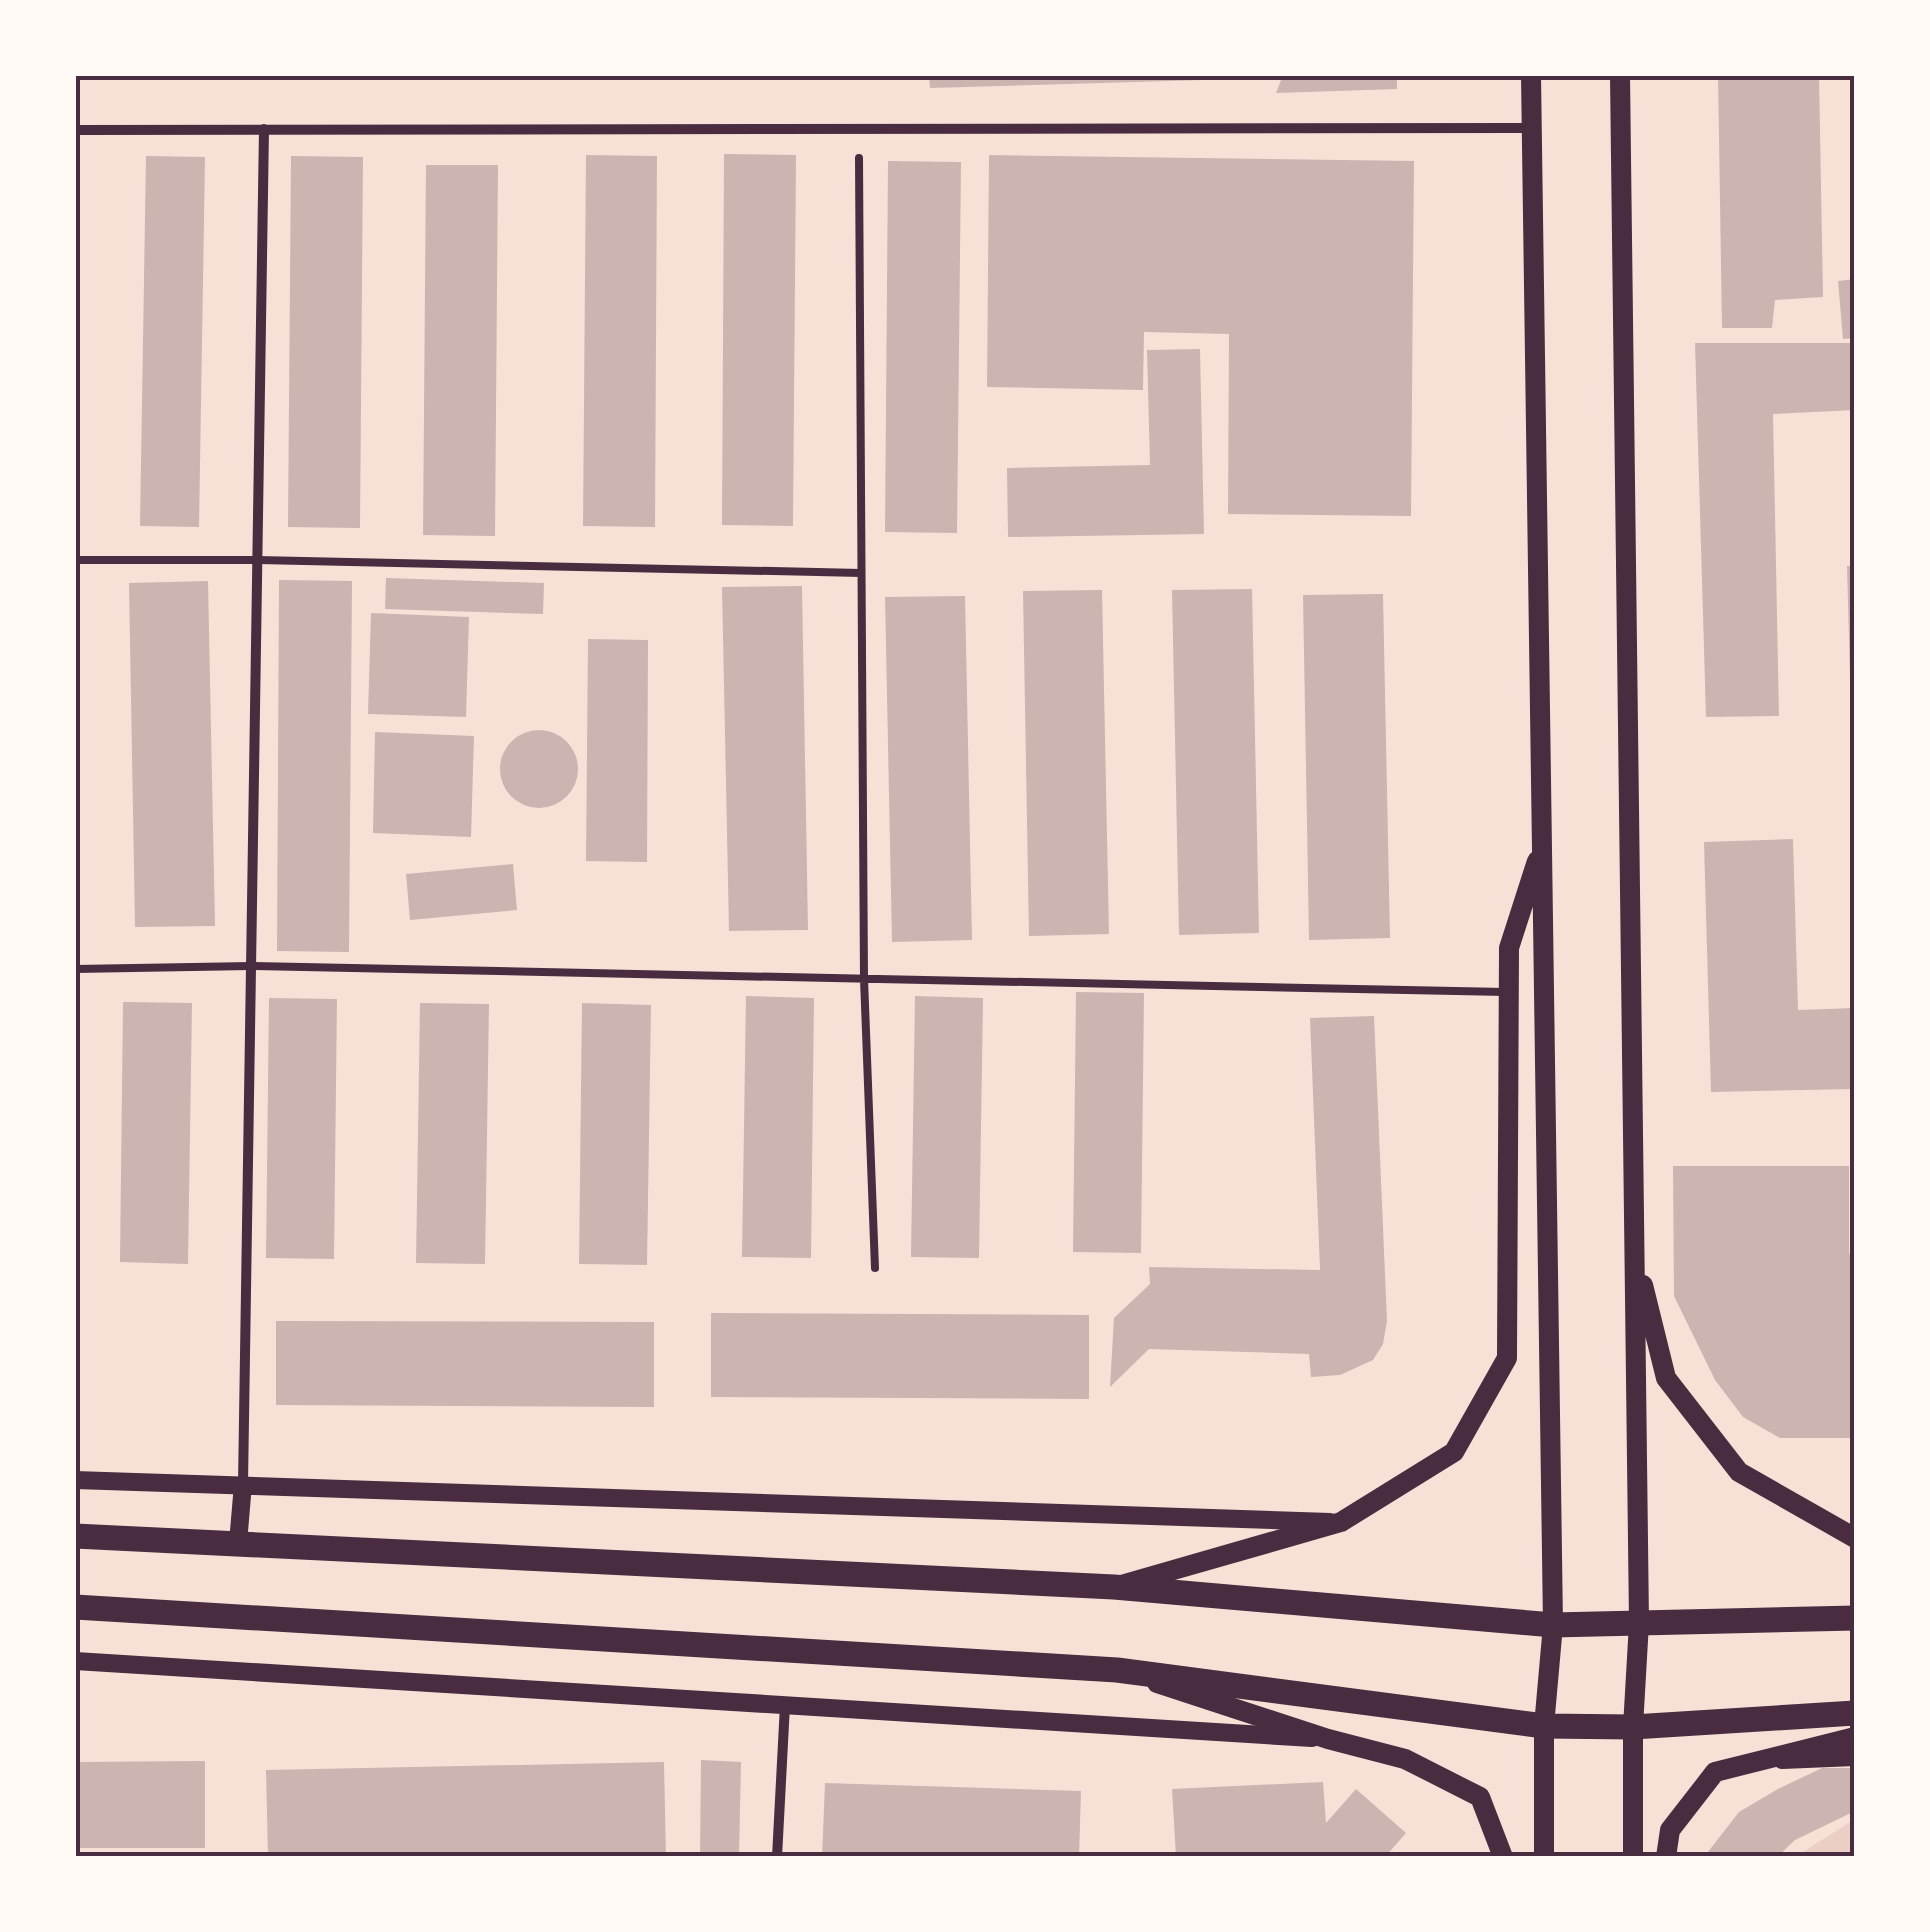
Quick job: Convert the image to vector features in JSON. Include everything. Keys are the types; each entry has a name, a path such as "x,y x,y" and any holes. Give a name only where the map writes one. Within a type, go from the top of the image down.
{"main road":[{"path":"1531,75 1553,1625 1544,1726 1544,1857"},
{"path":"1620,75 1638,1623 1633,1857"},
{"path":"1114,1587 1341,1522 1454,1452 1507,1358 1509,948 1542,844"},
{"path":"1634,1251 1666,1378 1740,1472 1855,1538"},
{"path":"75,1536 1114,1587 1553,1625 1855,1618"},
{"path":"75,1607 1117,1670 1544,1726 1633,1728 1855,1713"},
{"path":"1117,1670 1328,1739 1404,1759 1480,1796 1503,1857"},
{"path":"1666,1857 1670,1830 1715,1772 1855,1737"}],"street":[{"path":"75,130 1532,128"},
{"path":"238,1543 244,1484 264,130"},
{"path":"75,1480 1341,1522"},
{"path":"75,1661 1328,1739"},
{"path":"777,1857 784,1705"},
{"path":"1757,1761 1855,1758"}],"lane":[{"path":"858,158 864,978 876,1268"},
{"path":"75,560 258,560 861,573"},
{"path":"75,969 251,966 1509,992"}],"shaded area":[{"path":"1855,1819 1855,1857 1795,1857"}],"building":[{"path":"929,75 1273,75 1273,78 930,88"},
{"path":"1283,75 1397,75 1397,89 1276,93"},
{"path":"1718,75 1819,75 1823,297 1775,300 1772,328 1722,328"},
{"path":"724,154 796,155 793,526 722,525"},
{"path":"586,155 657,156 655,527 583,526"},
{"path":"989,155 1414,161 1411,516 1228,514 1229,334 1144,332 1143,390 987,387"},
{"path":"146,156 205,157 199,527 140,526"},
{"path":"291,156 363,157 360,528 288,527"},
{"path":"888,161 961,162 957,533 885,532"},
{"path":"426,165 498,165 495,536 423,535"},
{"path":"1855,279 1855,338 1843,339 1838,281"},
{"path":"1695,343 1855,343 1855,410 1773,414 1779,716 1706,717"},
{"path":"1200,349 1204,534 1008,537 1007,468 1150,465 1147,350"},
{"path":"1847,566 1855,566 1855,751 1852,751"},
{"path":"386,578 544,583 543,614 385,609"},
{"path":"279,580 352,581 349,952 277,951"},
{"path":"208,581 215,926 135,927 129,583"},
{"path":"802,586 808,930 729,931 722,587"},
{"path":"1252,589 1259,933 1179,935 1172,590"},
{"path":"1102,590 1109,934 1029,936 1023,591"},
{"path":"1383,594 1390,938 1309,940 1303,595"},
{"path":"965,596 972,940 892,942 885,597"},
{"path":"371,613 469,617 466,717 368,714"},
{"path":"588,639 648,640 647,862 586,861"},
{"path":"539,730 554,733 566,742 575,754 575,784 566,796 554,805 539,808 524,805 512,796 503,784 500,769 503,754 512,742 524,733"},
{"path":"375,732 474,736 471,837 373,833"},
{"path":"1793,839 1798,1010 1855,1008 1855,1089 1711,1092 1704,842"},
{"path":"513,864 517,910 410,920 406,874"},
{"path":"1076,992 1144,993 1141,1253 1073,1252"},
{"path":"746,996 814,998 811,1258 742,1257"},
{"path":"915,996 983,998 979,1258 911,1257"},
{"path":"269,998 337,999 334,1259 266,1258"},
{"path":"123,1002 192,1003 188,1264 120,1262"},
{"path":"420,1003 489,1004 485,1264 416,1263"},
{"path":"582,1003 651,1005 647,1265 579,1264"},
{"path":"1374,1016 1387,1321 1383,1344 1373,1360 1340,1375 1311,1377 1309,1354 1149,1349 1110,1387 1114,1318 1150,1284 1149,1267 1320,1270 1310,1018"},
{"path":"1673,1166 1849,1166 1849,1254 1855,1254 1855,1438 1780,1438 1743,1417 1715,1380 1674,1296"},
{"path":"711,1313 1089,1315 1089,1399 711,1397"},
{"path":"276,1321 654,1322 654,1407 276,1405"},
{"path":"701,1760 741,1762 739,1857 700,1857"},
{"path":"205,1761 205,1848 75,1848 75,1762"},
{"path":"664,1762 666,1857 268,1857 266,1770"},
{"path":"1822,1768 1855,1768 1855,1811 1795,1840 1777,1857 1704,1857 1739,1812"},
{"path":"1323,1782 1326,1823 1356,1789 1406,1833 1385,1857 1176,1857 1172,1789"},
{"path":"825,1783 1081,1791 1079,1857 822,1857"}]}
